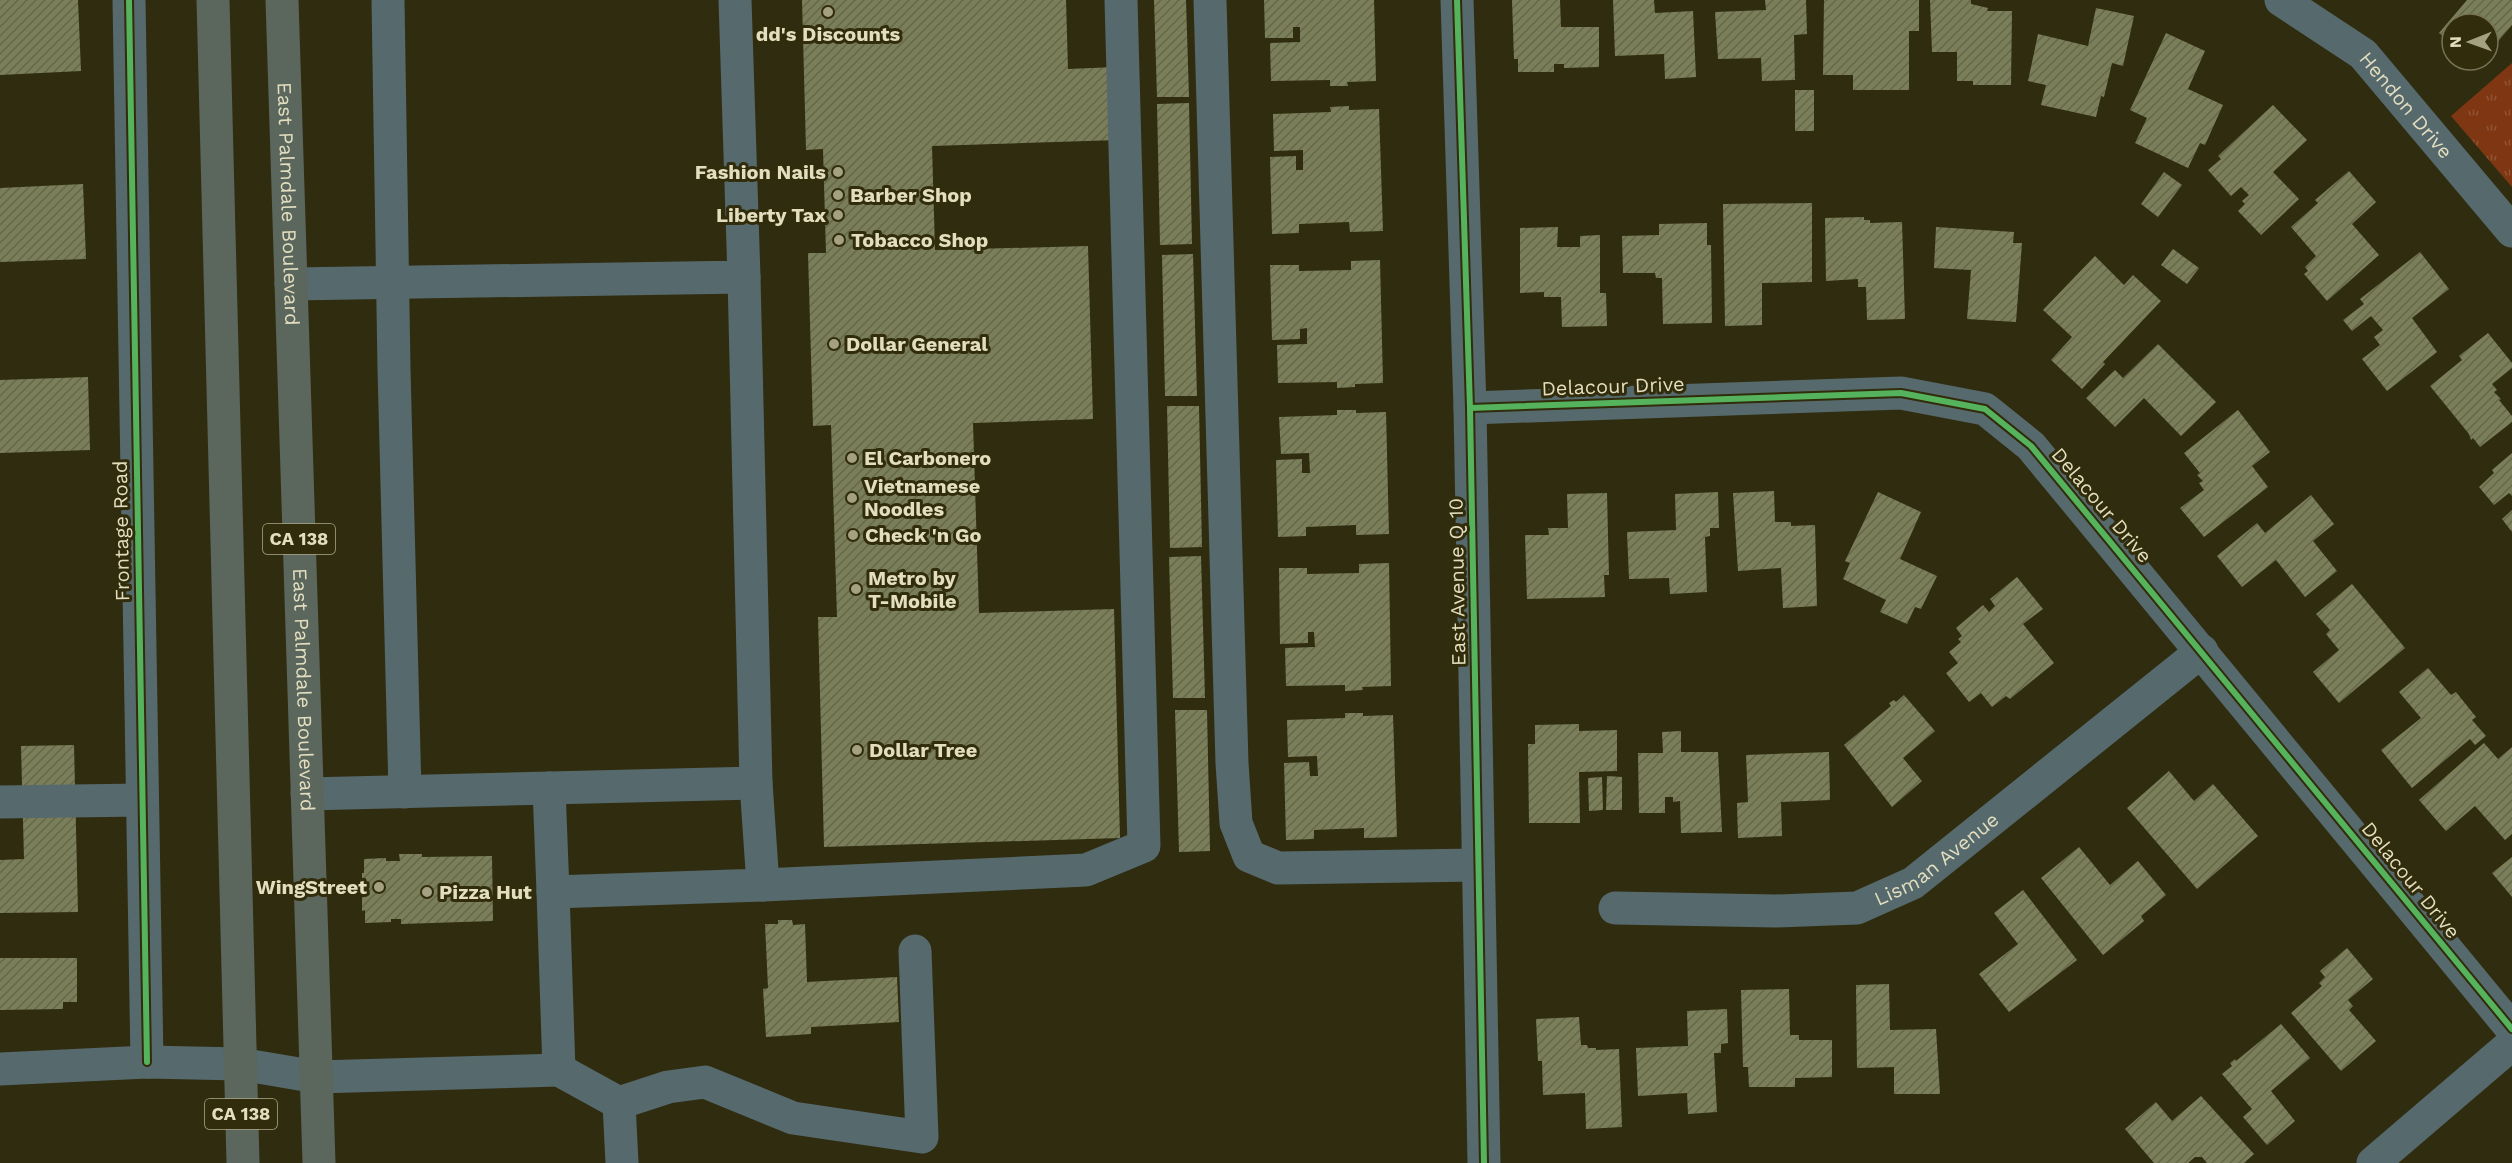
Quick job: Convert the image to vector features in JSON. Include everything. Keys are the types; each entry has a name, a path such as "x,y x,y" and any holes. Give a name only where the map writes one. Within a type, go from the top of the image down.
{"highway":[{"name":"CA 138","path":"213,0 243,1163"},
{"name":"East Palmdale Boulevard","path":"282,0 319,1163"}],"street":[{"name":"Frontage Road","path":"129,0 147,1062"},
{"path":"388,0 405,792"},
{"path":"735,0 756,783 763,885"},
{"path":"553,892 1086,870 1144,846 1121,0"},
{"path":"1210,0 1232,763 1236,823 1249,856 1278,868 1478,865"},
{"name":"East Avenue Q 10","path":"1457,0 1470,408 1484,1163"},
{"name":"Hendon Drive","path":"2281,0 2363,54 2512,231"},
{"path":"291,285 744,277"},
{"name":"Delacour Drive","path":"1470,408 1901,393 1985,409 2031,446 2512,1029"},
{"name":"Lisman Avenue","path":"1615,908 1776,911 1857,908 1913,884 2202,651"},
{"path":"307,794 756,783"},
{"path":"549,788 559,1070"},
{"path":"0,802 142,800"},
{"path":"0,1069 147,1062 240,1064 317,1077 559,1070 620,1103 668,1087 705,1082 793,1118 922,1137 915,951"},
{"path":"2373,1163 2512,1044"},
{"path":"620,1103 622,1163"}],"green space":[{"path":"2512,63 2512,187 2451,116"}],"building":[{"path":"0,0 78,0 81,71 0,75"},
{"path":"802,0 1066,0 1068,69 1116,67 1118,140 932,146 935,250 1088,246 1093,419 973,423 979,613 1114,609 1120,838 824,847 818,617 837,617 831,425 813,426 808,253 826,253 823,149 806,150"},
{"path":"1154,0 1186,0 1189,97 1157,97"},
{"path":"1264,0 1374,0 1376,81 1347,82 1348,86 1330,86 1330,80 1271,81 1270,43 1300,42 1300,27 1293,27 1293,38 1265,38"},
{"path":"1512,0 1560,0 1561,27 1599,27 1599,67 1564,68 1564,64 1554,64 1554,72 1518,72 1518,59 1514,59"},
{"path":"1613,0 1654,0 1655,13 1693,11 1696,77 1665,79 1664,54 1615,56"},
{"path":"1765,0 1806,0 1807,34 1794,35 1795,80 1762,81 1761,58 1718,59 1715,12 1766,10"},
{"path":"1824,0 1919,0 1919,31 1909,31 1909,90 1853,90 1853,75 1823,75"},
{"path":"1930,0 1971,0 1971,4 1988,8 1987,11 2012,11 2011,85 1973,85 1973,81 1957,81 1957,52 1932,52"},
{"path":"2467,0 2512,0 2512,25 2500,39 2500,12 2457,12"},
{"path":"2096,8 2134,16 2123,66 2112,63 2104,97 2101,96 2096,117 2041,105 2046,85 2028,81 2038,34 2088,46"},
{"path":"2166,33 2205,51 2188,89 2223,105 2205,145 2200,143 2188,168 2135,143 2147,118 2130,110"},
{"path":"1795,90 1814,90 1814,131 1795,131"},
{"path":"1189,103 1192,244 1160,245 1157,104"},
{"path":"2273,105 2307,140 2273,172 2299,199 2261,235 2238,211 2245,204 2242,201 2249,195 2241,187 2231,196 2208,170 2221,159 2218,156"},
{"path":"1349,106 1349,110 1379,109 1383,231 1350,232 1349,222 1299,224 1299,233 1272,234 1270,157 1296,156 1296,170 1303,170 1303,150 1274,151 1273,114 1331,112 1330,107"},
{"path":"2349,171 2376,202 2352,224 2379,255 2327,301 2304,274 2308,271 2305,267 2316,256 2291,227 2318,203 2315,200"},
{"path":"2164,172 2182,185 2158,217 2141,204"},
{"path":"83,184 86,259 0,262 0,188"},
{"path":"1812,203 1812,282 1762,283 1762,325 1725,326 1723,204"},
{"path":"1864,217 1864,220 1870,220 1870,223 1902,222 1905,319 1867,320 1866,287 1858,287 1858,279 1826,281 1825,218"},
{"path":"1707,223 1707,245 1711,245 1712,323 1663,324 1662,278 1656,278 1655,273 1623,273 1622,236 1659,235 1659,224"},
{"path":"1558,227 1557,247 1580,247 1580,236 1600,235 1600,293 1606,293 1607,326 1562,327 1561,297 1544,297 1544,292 1520,293 1520,228"},
{"path":"1936,227 2014,232 2013,243 2022,243 2016,322 1967,319 1971,270 1934,268"},
{"path":"2173,249 2199,268 2187,284 2161,265"},
{"path":"2420,252 2449,289 2412,318 2437,352 2387,391 2362,359 2380,345 2374,337 2383,330 2371,316 2352,331 2343,320 2364,304 2360,299"},
{"path":"1193,254 1197,396 1165,396 1162,255"},
{"path":"2095,256 2124,285 2133,275 2161,301 2103,362 2105,364 2082,389 2051,360 2072,337 2043,310"},
{"path":"1380,260 1383,383 1355,384 1355,387 1337,388 1337,382 1278,383 1277,345 1307,344 1307,328 1300,329 1300,339 1272,340 1270,265 1299,265 1299,271 1351,270 1351,261"},
{"path":"2488,333 2512,363 2512,368 2492,384 2497,390 2494,392 2501,399 2499,400 2512,416 2512,422 2480,447 2473,438 2471,440 2469,434 2430,386 2462,360 2459,356"},
{"path":"2158,344 2216,402 2181,436 2144,398 2115,427 2086,398 2115,370 2123,378"},
{"path":"88,377 90,450 0,453 0,380"},
{"path":"1167,406 1199,406 1202,547 1170,548"},
{"path":"1337,410 1356,410 1356,413 1386,412 1389,534 1356,535 1356,525 1306,527 1306,536 1278,537 1276,460 1302,459 1302,473 1310,473 1309,453 1281,454 1279,417 1337,415"},
{"path":"2238,410 2270,452 2252,466 2268,487 2204,537 2180,508 2204,490 2199,483 2203,481 2197,475 2200,473 2184,453"},
{"path":"2512,453 2512,496 2509,493 2494,505 2479,487 2494,473 2492,470"},
{"path":"1774,491 1775,522 1791,522 1791,526 1815,525 1817,606 1783,608 1781,568 1738,571 1733,493"},
{"path":"1718,492 1719,528 1710,528 1710,536 1705,537 1707,592 1670,594 1669,578 1629,579 1627,532 1676,530 1675,494"},
{"path":"1878,492 1921,512 1900,559 1937,576 1921,609 1915,607 1907,624 1880,612 1886,600 1843,579 1850,563 1845,561"},
{"path":"1607,493 1609,575 1604,575 1605,597 1527,599 1525,535 1549,535 1548,528 1568,528 1567,494"},
{"path":"2311,495 2334,524 2313,541 2337,571 2305,597 2276,560 2242,587 2217,556 2257,523 2265,533"},
{"path":"2512,510 2512,532 2502,519"},
{"path":"1201,556 1205,698 1173,698 1169,557"},
{"path":"1389,563 1391,686 1362,687 1363,690 1345,691 1345,685 1286,686 1285,648 1315,647 1314,632 1308,632 1308,643 1280,644 1279,568 1307,568 1307,574 1359,573 1359,564"},
{"path":"2017,577 2043,609 2023,624 2054,663 2010,699 2006,696 1992,707 1981,693 1969,702 1946,673 1958,663 1949,652 1961,642 1958,639 1962,636 1956,628 1983,605 1989,612 1995,606 1990,599"},
{"path":"2352,584 2405,648 2339,703 2313,672 2339,650 2326,634 2330,630 2316,614"},
{"path":"2428,668 2451,695 2456,692 2476,717 2472,720 2486,736 2475,745 2470,739 2412,788 2381,750 2421,718 2399,692"},
{"path":"1904,695 1935,731 1903,758 1922,781 1892,807 1844,745 1891,706 1889,703 1894,700 1896,702"},
{"path":"1175,710 1207,710 1210,851 1179,852"},
{"path":"1345,713 1363,713 1363,716 1393,715 1397,837 1364,838 1364,828 1314,830 1314,839 1286,840 1284,763 1309,762 1310,776 1318,776 1317,756 1288,757 1287,720 1345,718"},
{"path":"1579,724 1579,731 1617,730 1617,771 1579,772 1580,823 1529,823 1528,744 1535,744 1535,725"},
{"path":"1681,731 1681,752 1718,752 1722,832 1681,833 1680,801 1673,802 1673,797 1665,797 1665,813 1639,813 1638,753 1663,753 1662,732"},
{"path":"2484,743 2498,759 2512,747 2512,834 2505,840 2475,806 2446,831 2419,800"},
{"path":"74,745 78,912 0,913 0,860 24,859 21,746"},
{"path":"1829,752 1830,800 1781,802 1782,836 1738,838 1737,803 1748,802 1746,755"},
{"path":"2169,771 2194,801 2213,784 2258,836 2197,889 2127,808"},
{"path":"1607,776 1622,777 1622,810 1606,810"},
{"path":"1602,777 1603,810 1589,811 1588,778"},
{"path":"2079,847 2110,885 2138,861 2166,895 2141,916 2144,921 2103,955 2041,878"},
{"name":"Pizza Hut","path":"399,854 422,854 422,857 492,856 493,921 401,924 401,919 391,919 391,922 365,923 365,910 362,911 364,859 386,858 386,861 400,861"},
{"path":"2512,857 2512,897 2492,873"},
{"path":"2023,890 2077,960 2009,1012 1979,974 2018,944 1994,913"},
{"path":"778,920 792,920 793,925 805,924 807,982 897,977 899,1022 811,1027 811,1034 766,1037 763,989 768,988 765,924 778,924"},
{"path":"2347,948 2373,979 2348,1000 2353,1006 2349,1010 2376,1041 2341,1071 2291,1013 2322,986 2319,983 2325,977 2320,971"},
{"path":"0,958 77,958 77,1002 63,1002 63,1009 0,1010"},
{"path":"1889,984 1890,1030 1936,1029 1940,1094 1894,1094 1894,1067 1857,1068 1856,985"},
{"path":"1789,989 1790,1035 1799,1035 1799,1040 1832,1040 1832,1077 1795,1078 1795,1087 1749,1087 1748,1067 1743,1067 1741,990"},
{"path":"1727,1009 1728,1043 1721,1044 1721,1053 1714,1053 1717,1112 1688,1114 1687,1093 1638,1096 1636,1048 1688,1046 1687,1011"},
{"path":"1579,1017 1581,1045 1596,1048 1596,1050 1619,1049 1622,1127 1586,1129 1585,1093 1543,1095 1542,1061 1538,1061 1536,1019"},
{"path":"2281,1024 2310,1058 2271,1091 2295,1121 2267,1145 2243,1117 2252,1109 2222,1074 2232,1066 2230,1063 2235,1059 2236,1061"},
{"path":"2201,1096 2254,1154 2244,1163 2207,1163 2202,1157 2195,1157 2188,1163 2154,1163 2125,1129 2156,1102 2172,1121"}],"cycle path":[{"path":"129,0 147,1062"},
{"path":"1457,0 1470,408 1484,1163"},
{"path":"1470,408 1901,393 1985,409 2031,446 2512,1029"}],"place":[{"name":"dd's Discounts","path":"828,12"},
{"name":"Fashion Nails","path":"838,172"},
{"name":"Barber Shop","path":"838,195"},
{"name":"Liberty Tax","path":"838,215"},
{"name":"Tobacco Shop","path":"839,240"},
{"name":"Dollar General","path":"834,344"},
{"name":"El Carbonero","path":"852,458"},
{"name":"Vietnamese Noodles","path":"852,498"},
{"name":"Check 'n Go","path":"853,535"},
{"name":"Metro by T-Mobile","path":"856,589"},
{"name":"Dollar Tree","path":"857,750"},
{"name":"WingStreet","path":"379,887"},
{"name":"Pizza Hut","path":"427,892"}]}
